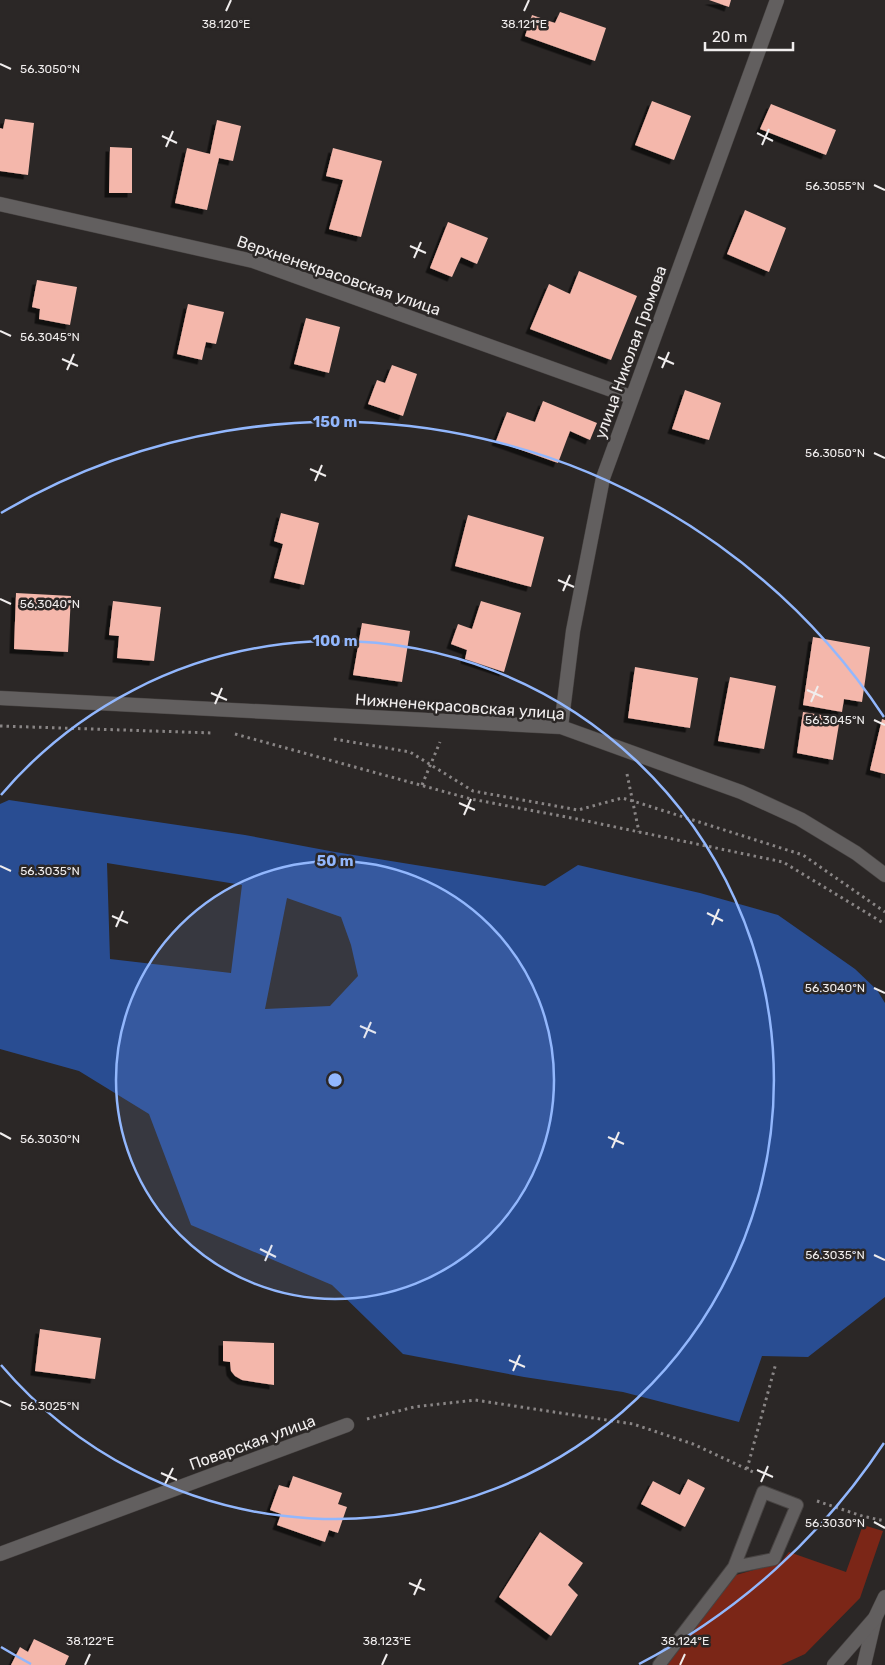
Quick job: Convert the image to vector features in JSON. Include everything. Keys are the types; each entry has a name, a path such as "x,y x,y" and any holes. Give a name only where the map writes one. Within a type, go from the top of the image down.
{"street":[{"name":"улица Николая Громова","path":"561,727 573,631 603,478 777,0"},
{"name":"Верхненекрасовская улица","path":"0,204 253,261 631,397"},
{"name":"Нижненекрасовская улица","path":"0,698 561,727 741,792 800,819 856,853 885,875"},
{"name":"Поварская улица","path":"0,1554 347,1425"},
{"path":"864,1665 875,1618 885,1597"},
{"path":"834,1665 875,1618"}],"lane":[{"path":"659,1665 734,1567 763,1492 797,1506 774,1559 734,1567"}],"path":[{"path":"422,785 449,721"},
{"path":"0,726 218,734"},
{"path":"228,734 238,734 471,799 783,862 885,924"},
{"path":"622,749 639,832"},
{"path":"473,791 578,810 622,798 633,801 803,856 885,912"},
{"path":"747,1469 776,1363"},
{"path":"347,1425 414,1406 475,1400 633,1424 693,1444 760,1476"},
{"path":"812,1500 862,1516 885,1521"}],"shaded area":[{"path":"863,1525 883,1531 860,1598 805,1654 781,1665 666,1665 736,1575 781,1562 789,1552 846,1572"}],"water":[{"path":"9,800 245,835 335,852 545,886 578,865 700,893 778,915 855,969 877,990 885,1003 885,1297 808,1357 762,1356 739,1422 623,1392 524,1377 403,1354 332,1285 191,1225 149,1114 79,1071 0,1049 0,804","holes":["107,863 242,885 231,973 110,959","287,898 341,917 351,945 358,976 330,1006 265,1009"]}],"building":[{"path":"709,0 731,0 729,7"},
{"path":"560,12 606,28 595,61 525,36 532,15 555,23"},
{"path":"652,101 691,116 674,160 635,145"},
{"path":"771,104 836,130 826,155 760,129"},
{"path":"5,119 34,123 28,175 0,171 0,128 3,129"},
{"path":"217,120 241,126 233,161 219,158 207,210 175,203 187,148 210,154"},
{"path":"110,147 132,148 132,193 109,193"},
{"path":"333,148 382,161 361,237 329,229 343,180 326,176"},
{"path":"745,210 786,228 769,272 727,254"},
{"path":"448,222 488,238 477,264 461,257 452,277 430,268"},
{"path":"579,271 637,296 611,360 530,329 549,284 570,294"},
{"path":"37,280 77,287 70,325 39,319 40,309 32,307"},
{"path":"188,304 224,312 216,344 206,342 202,360 177,354"},
{"path":"306,318 340,327 329,373 294,364"},
{"path":"392,365 417,374 403,416 368,404 377,380 385,383"},
{"path":"685,390 721,403 709,440 672,429"},
{"path":"543,401 597,423 590,440 570,431 558,463 496,441 507,412 535,422"},
{"path":"281,513 319,523 304,585 274,578 283,544 274,541"},
{"path":"468,515 544,537 531,587 455,566"},
{"path":"16,593 71,596 68,652 14,649"},
{"path":"113,601 161,607 154,661 117,658 119,636 109,635"},
{"path":"481,601 521,613 504,672 465,659 467,650 451,644 458,624 472,629"},
{"path":"362,623 410,631 402,682 353,675"},
{"path":"813,637 870,647 862,702 844,699 842,712 803,705"},
{"path":"635,667 698,678 690,728 628,718"},
{"path":"730,677 776,686 764,749 718,741"},
{"path":"803,712 840,718 833,760 797,753"},
{"path":"882,719 885,720 885,774 870,770"},
{"path":"40,1329 101,1338 95,1379 35,1371"},
{"path":"223,1341 274,1343 274,1385 242,1380 235,1376 231,1371 230,1362 223,1361"},
{"path":"293,1476 342,1493 338,1504 347,1507 338,1533 329,1530 325,1542 277,1525 281,1514 270,1510 279,1485 289,1488"},
{"path":"688,1479 705,1488 685,1527 641,1504 653,1481 680,1495"},
{"path":"540,1532 583,1563 568,1585 578,1595 551,1636 499,1597"},
{"path":"34,1639 69,1656 65,1665 11,1665 20,1647 28,1652"}]}
